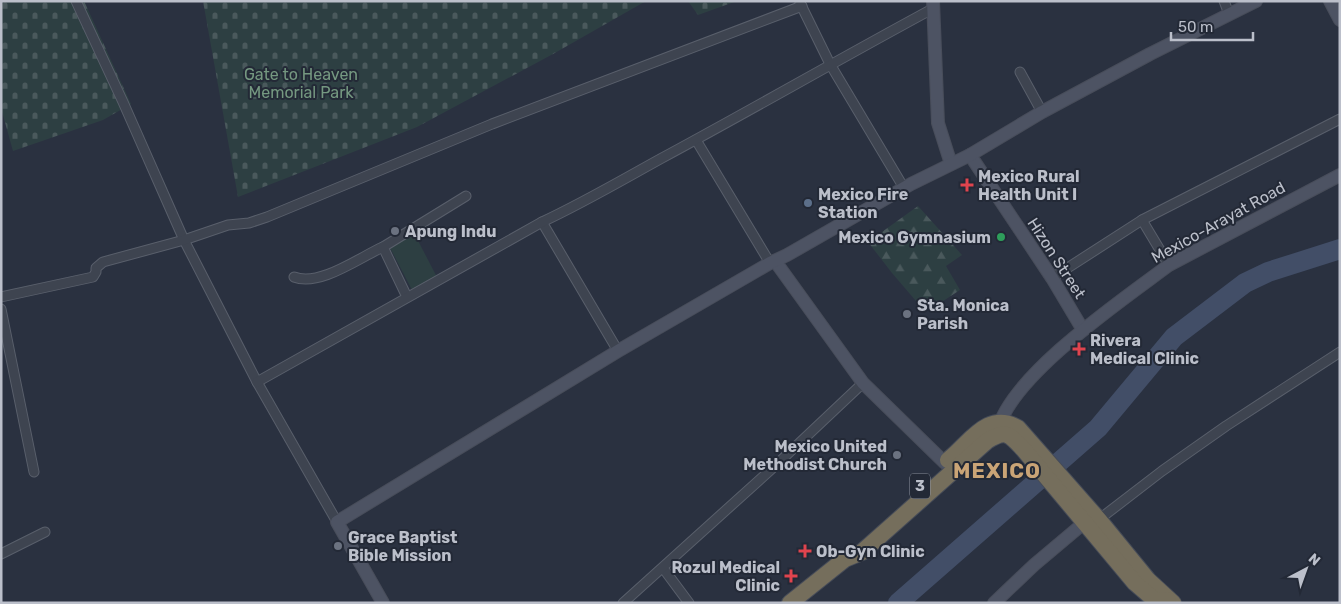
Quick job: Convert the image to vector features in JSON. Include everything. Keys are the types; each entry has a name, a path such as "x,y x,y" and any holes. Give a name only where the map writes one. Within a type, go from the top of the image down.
{"highway":[{"path":"999,428 1009,422 1018,428 1029,447 1062,487 1170,602"},
{"name":"3","path":"790,603 845,559 862,552 987,441 999,428 990,423 982,429 855,544 845,559"}],"main road":[{"path":"382,603 337,522 618,351 773,262 904,188 970,155 1042,112 1150,54 1256,1"},
{"path":"1330,1 1340,20"},
{"path":"933,5 938,123 951,164"},
{"name":"Hizon Street","path":"970,155 1052,278 1083,330"},
{"name":"Mexico-Arayat Road","path":"999,428 1008,405 1036,373 1083,330 1169,265 1340,175"},
{"path":"773,262 863,383 945,463"},
{"path":"994,603 1034,565 1092,521"}],"street":[{"path":"76,1 184,240 257,382 337,522"},
{"path":"1224,1 1229,14"},
{"path":"1,297 93,277 96,268 103,262 184,240 228,225 248,223 267,217 492,124 801,4 830,64 904,188"},
{"path":"257,382 542,222 566,211 696,140 933,5"},
{"path":"1020,72 1042,112"},
{"path":"1052,278 1142,220 1340,119"},
{"path":"696,140 773,262"},
{"path":"294,277 305,280 340,271 466,196"},
{"path":"1142,220 1169,265"},
{"path":"542,222 618,351"},
{"path":"383,246 407,297"},
{"path":"1,308 34,472"},
{"path":"1092,521 1226,426 1340,352"},
{"path":"623,603 863,383"},
{"path":"1,554 45,532"},
{"path":"663,568 689,603"}],"green space":[{"path":"1,1 84,1 131,104 103,120 13,151 1,108"},
{"name":"Gate to Heaven Memorial Park","path":"203,1 646,1 553,54 417,127 238,197"},
{"path":"688,1 737,1 698,15"},
{"path":"918,206 962,255 946,266 960,290 934,307 922,308 868,242"},
{"path":"413,231 438,279 413,292 388,244"}],"waterway":[{"path":"898,603 1098,428 1174,337 1245,283 1268,272 1340,249"}],"place":[{"name":"Mexico Rural Health Unit I","path":"967,185"},
{"name":"Mexico Fire Station","path":"808,203"},
{"name":"Apung Indu","path":"395,231"},
{"name":"Mexico Gymnasium","path":"1001,237"},
{"name":"Sta. Monica Parish","path":"907,314"},
{"name":"Rivera Medical Clinic","path":"1079,349"},
{"name":"Mexico United Methodist Church","path":"897,455"},
{"name":"Grace Baptist Bible Mission","path":"338,546"},
{"name":"Ob-Gyn Clinic","path":"805,551"},
{"name":"Rozul Medical Clinic","path":"791,576"}],"district":[{"name":"MEXICO","path":"997,471"}]}
